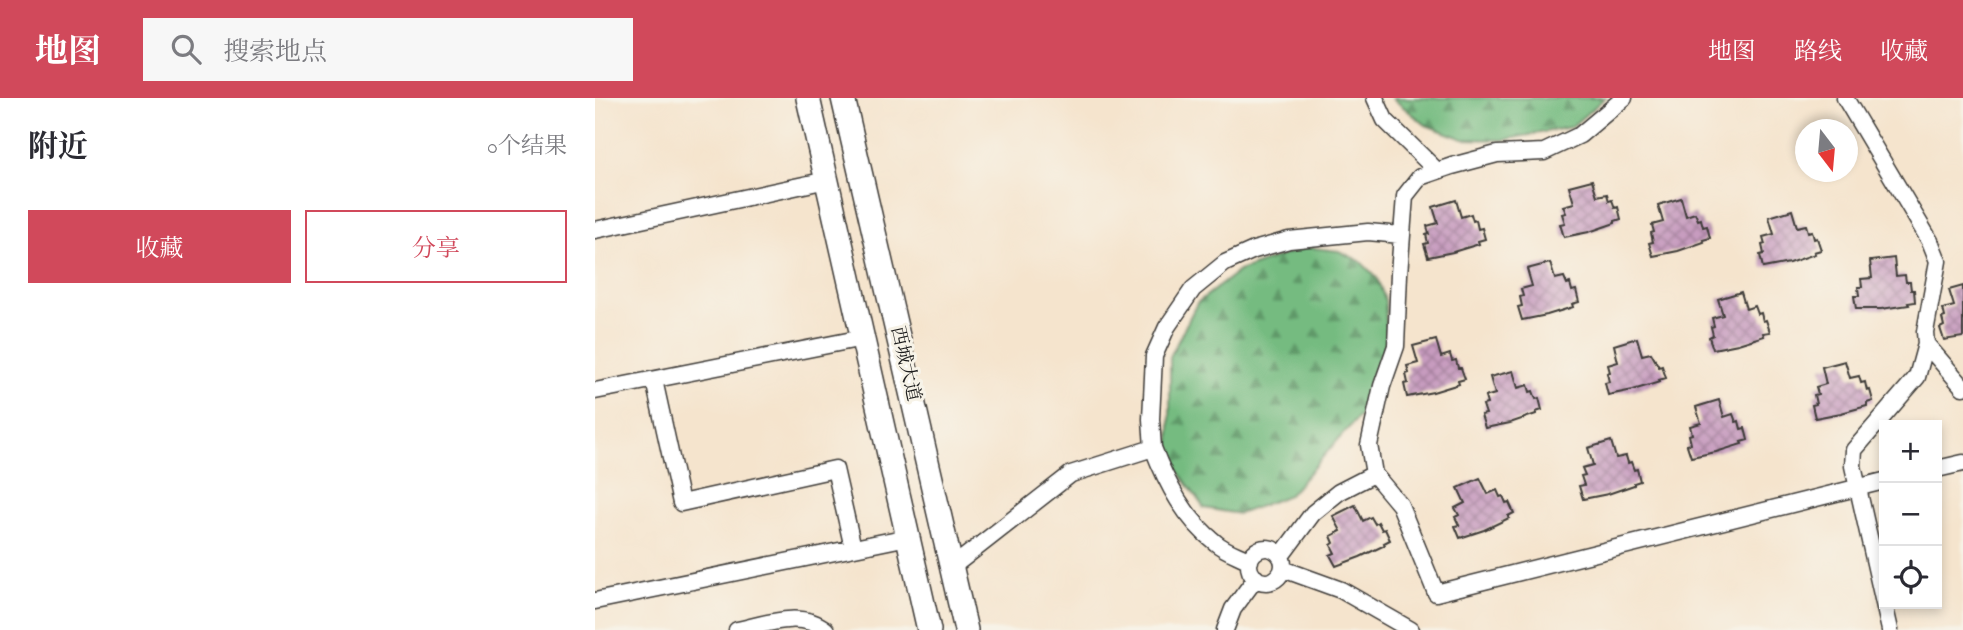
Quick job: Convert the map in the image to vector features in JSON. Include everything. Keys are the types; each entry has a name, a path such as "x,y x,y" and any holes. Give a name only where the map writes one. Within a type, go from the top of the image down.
{"highway":[{"name":"西城大道","path":"808,98 929,630"},
{"name":"西城大道","path":"843,98 966,630"}],"street":[{"path":"1375,98 1385,120 1437,171"},
{"path":"1624,98 1580,135 1545,152 1497,154 1437,171 1420,177 1405,196 1396,346 1382,387 1369,445 1374,474 1400,505 1436,593 1879,482"},
{"path":"1845,98 1930,241 1938,261 1925,332 1926,344 1917,377 1854,450 1853,467 1890,630"},
{"path":"595,230 827,180"},
{"path":"1250,561 1217,544 1187,514 1166,479 1153,448 1150,419 1154,356 1167,327 1193,289 1225,263 1254,250 1289,240 1368,232 1401,235"},
{"path":"595,391 863,338"},
{"path":"1926,344 1963,387"},
{"path":"654,380 681,503 835,469 853,548"},
{"path":"952,567 1071,474 1153,448"},
{"path":"1942,468 1963,464"},
{"path":"1374,474 1339,492 1313,513 1282,562 1275,579 1262,581 1250,567 1253,555 1264,548 1271,548 1282,562 1341,590 1411,630"},
{"path":"595,601 908,537"},
{"path":"1225,630 1233,609 1257,578"},
{"path":"737,630 795,618 818,624 826,630"}],"green space":[{"path":"1392,98 1605,98 1571,127 1503,140 1463,139 1426,125"},
{"path":"1306,247 1339,251 1360,261 1377,278 1385,300 1387,341 1373,372 1361,414 1289,495 1239,514 1204,508 1170,459 1170,357 1197,303 1239,271"}],"building":[{"path":"1592,180 1597,196 1607,194 1609,201 1612,200 1615,208 1618,207 1621,219 1589,232 1564,237 1560,224 1565,223 1562,214 1566,213 1563,206 1574,203 1569,186"},
{"path":"1681,198 1686,216 1695,213 1698,220 1701,219 1703,227 1707,226 1710,238 1678,251 1653,256 1649,243 1653,242 1652,225 1663,222 1658,205"},
{"path":"1456,200 1461,217 1471,214 1478,229 1482,228 1485,239 1478,241 1479,244 1428,257 1424,244 1428,243 1427,226 1438,223 1433,207"},
{"path":"1792,210 1797,227 1806,225 1808,232 1812,231 1814,239 1817,238 1821,250 1789,263 1763,268 1760,255 1764,254 1763,237 1774,234 1769,217"},
{"path":"1894,258 1896,276 1905,275 1906,282 1910,282 1911,290 1914,290 1915,302 1881,309 1856,309 1854,296 1859,296 1861,279 1872,278 1870,261"},
{"path":"1550,263 1555,279 1564,277 1567,284 1570,283 1572,291 1576,290 1579,302 1572,304 1573,307 1522,320 1518,307 1522,306 1521,289 1532,286 1527,269"},
{"path":"1963,286 1963,337 1944,340 1940,328 1944,326 1943,309 1954,306 1949,290"},
{"path":"1741,292 1746,309 1755,306 1763,321 1766,320 1770,332 1738,344 1713,349 1709,337 1713,335 1712,318 1723,315 1718,299"},
{"path":"1637,338 1642,355 1651,353 1659,367 1662,366 1666,378 1633,390 1608,395 1605,383 1609,382 1608,365 1618,362 1614,345"},
{"path":"1436,340 1441,357 1450,354 1452,361 1456,360 1458,368 1461,368 1465,379 1458,381 1459,384 1407,397 1404,384 1408,383 1407,366 1418,363 1413,346"},
{"path":"1845,361 1850,378 1859,376 1861,383 1865,382 1873,401 1867,403 1867,406 1815,418 1812,405 1816,404 1816,387 1826,384 1822,367"},
{"path":"1513,371 1518,388 1528,385 1530,392 1533,391 1536,399 1539,398 1542,410 1510,423 1485,428 1481,415 1486,414 1483,405 1487,404 1485,397 1495,394 1490,377"},
{"path":"1719,400 1724,417 1733,414 1741,429 1745,428 1748,440 1716,452 1691,457 1687,445 1691,444 1690,426 1701,423 1696,407"},
{"path":"1611,441 1616,458 1626,456 1628,463 1631,462 1634,470 1637,469 1640,481 1608,494 1583,499 1579,486 1584,485 1581,476 1585,475 1582,468 1593,465 1588,448"},
{"path":"1480,478 1488,494 1497,490 1506,503 1509,502 1514,513 1484,530 1460,538 1455,526 1459,525 1455,517 1459,515 1455,508 1465,503 1458,488"},
{"path":"1355,505 1363,521 1371,517 1375,524 1378,522 1382,530 1385,529 1390,540 1384,543 1385,545 1336,566 1330,555 1335,553 1331,536 1341,531 1333,516"}]}
